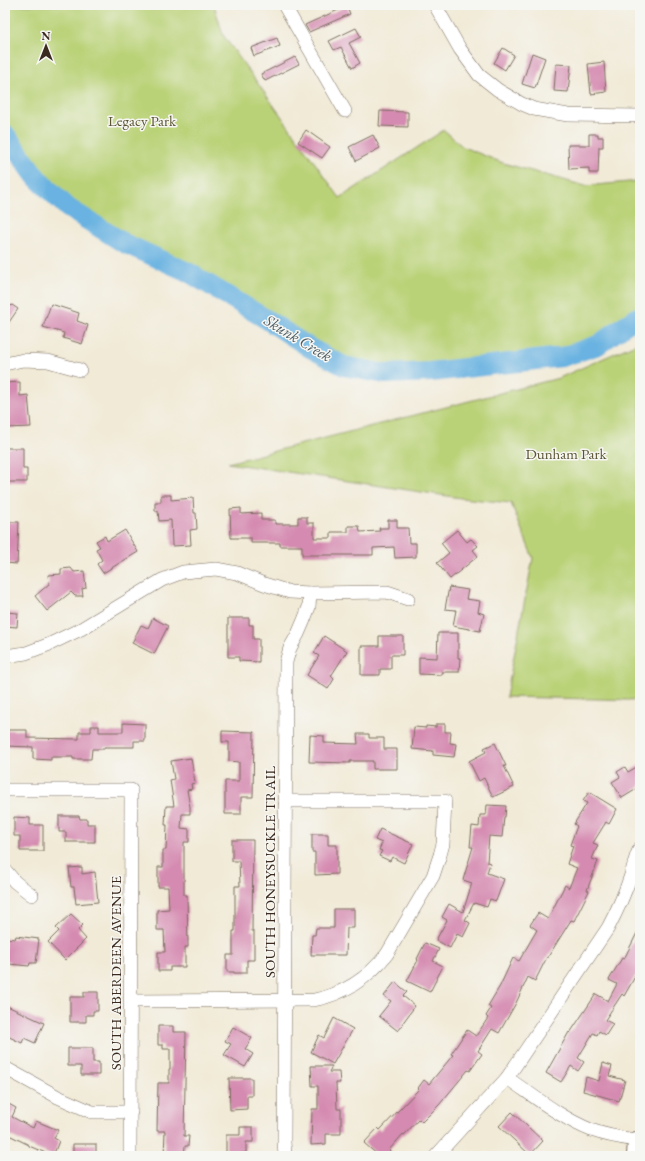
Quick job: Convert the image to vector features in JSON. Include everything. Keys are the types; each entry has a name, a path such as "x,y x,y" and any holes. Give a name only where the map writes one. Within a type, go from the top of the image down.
{"street":[{"path":"284,5 345,112"},
{"path":"434,5 460,49 479,75 498,90 522,104 534,109 568,115 640,116"},
{"path":"5,364 23,360 48,361 80,370"},
{"path":"5,656 26,653 50,644 81,629 162,580 183,572 216,570 237,573 264,584 290,592 388,592 408,600"},
{"name":"SOUTH HONEYSUCKLE TRAIL","path":"285,1156 286,662 290,648 309,607 310,593"},
{"name":"SOUTH ABERDEEN AVENUE","path":"5,790 131,790 130,1156"},
{"path":"131,1002 314,1000 339,992 354,984 369,973 388,954 433,876 442,844 444,801 285,801"},
{"path":"436,1156 507,1078 608,928 618,911 640,848"},
{"path":"5,870 15,882 32,895"},
{"path":"5,1068 58,1097 92,1112 131,1112"},
{"path":"507,1078 567,1118 592,1130 618,1137 637,1146"}],"green space":[{"name":"Legacy Park","path":"5,5 214,5 223,35 340,198 444,130 463,147 503,163 585,186 640,181 640,316 598,345 562,357 430,372 385,374 344,366 310,348 266,319 188,272 124,243 68,208 37,178 5,134"},
{"name":"Dunham Park","path":"640,342 640,700 506,697 533,558 511,503 461,498 228,463 559,378"}],"building":[{"path":"347,6 350,14 309,32 305,25"},
{"path":"356,28 361,37 349,43 360,63 352,68 341,47 334,50 329,41"},
{"path":"277,38 280,46 254,56 251,48"},
{"path":"503,48 514,55 505,70 494,63"},
{"path":"532,53 545,58 535,88 522,84"},
{"path":"295,57 299,64 265,81 261,74"},
{"path":"604,62 606,92 591,94 588,64"},
{"path":"556,64 571,65 568,92 554,91"},
{"path":"380,111 408,112 408,127 379,126"},
{"path":"306,130 330,147 322,158 298,142"},
{"path":"589,134 598,134 598,137 603,137 603,147 599,147 598,173 589,173 589,168 569,169 568,145 589,145"},
{"path":"373,135 380,148 356,161 349,147"},
{"path":"5,302 18,309 5,328"},
{"path":"51,304 79,313 77,321 88,325 82,344 63,338 64,333 43,327"},
{"path":"20,382 20,396 28,395 31,427 5,428 5,383"},
{"path":"5,448 23,448 23,469 27,469 27,482 5,482"},
{"path":"161,495 171,495 171,500 193,498 197,529 190,530 191,545 172,546 171,520 159,521 158,511 155,511 155,502 161,502"},
{"path":"241,508 241,514 261,513 261,520 275,520 275,524 298,524 298,517 307,517 307,523 314,523 314,538 331,538 331,532 348,532 348,526 359,526 360,532 380,531 379,528 388,528 388,520 397,520 397,528 408,528 409,543 416,543 416,557 395,558 394,547 373,548 373,555 302,555 302,546 280,546 280,543 251,543 251,538 231,538 230,509"},
{"path":"5,522 19,522 17,564 5,563"},
{"path":"125,530 138,552 103,573 97,564 102,560 96,549 100,547 96,541 105,536 107,541"},
{"path":"457,530 467,542 471,539 478,546 473,550 478,556 450,579 437,563 449,553 441,543"},
{"path":"71,568 74,572 84,571 86,588 82,589 83,596 75,596 71,592 47,611 35,596 49,584 48,575 61,574 61,569"},
{"path":"449,587 468,590 466,599 480,601 478,612 484,614 480,631 453,626 456,610 445,609"},
{"path":"5,612 18,613 17,627 5,626"},
{"path":"153,618 168,626 154,654 132,643 141,625 148,628"},
{"path":"228,618 249,618 249,625 253,625 253,639 259,639 259,662 239,661 239,657 228,657"},
{"path":"438,633 458,633 458,658 460,658 459,672 442,672 442,675 419,674 419,657 437,658"},
{"path":"324,636 347,651 331,676 334,679 328,689 307,675 319,656 314,653"},
{"path":"379,636 403,636 403,655 391,655 391,669 380,669 380,675 361,675 361,646 379,646"},
{"path":"123,723 145,724 145,741 134,741 134,747 104,747 104,749 92,749 91,759 51,757 51,760 33,759 33,747 5,746 5,730 27,730 27,738 79,739 79,732 91,732 91,726 99,726 99,732 123,732"},
{"path":"436,724 445,724 445,732 451,732 450,743 456,744 454,757 433,755 433,751 412,749 414,727 436,727"},
{"path":"222,731 254,732 253,797 241,797 241,814 225,814 225,781 239,781 239,762 229,761 229,742 222,742"},
{"path":"357,734 369,734 369,738 384,738 384,749 397,749 397,769 373,769 373,761 350,761 350,763 309,762 310,735 324,736 324,743 358,744"},
{"path":"495,743 514,787 493,797 484,778 479,781 469,761 486,752 484,748"},
{"path":"191,758 195,783 191,784 192,789 187,790 190,814 182,814 181,828 189,829 189,842 184,842 184,895 187,895 188,947 185,947 185,967 170,967 170,971 158,971 158,952 165,952 164,930 157,930 157,910 169,909 168,887 158,887 158,867 163,867 163,850 166,850 166,806 174,806 170,780 174,779 171,761"},
{"path":"640,765 640,787 622,798 612,782 620,777 617,772 625,767 628,772"},
{"path":"589,792 617,809 609,824 606,822 593,843 598,845 592,859 598,861 587,890 589,891 574,921 571,920 547,957 535,981 528,977 516,1003 499,1033 492,1029 478,1051 482,1054 470,1071 468,1070 439,1105 422,1122 419,1119 389,1150 396,1156 379,1156 364,1143 378,1128 380,1130 419,1089 418,1088 424,1080 429,1084 453,1055 451,1054 467,1030 476,1036 488,1018 486,1016 491,1008 488,1006 500,986 513,958 519,961 537,930 530,925 538,913 548,919 565,885 569,888 577,868 567,864 573,846 570,845 577,826 574,824 587,803 583,801"},
{"path":"487,805 506,806 502,837 489,836 487,862 490,863 487,873 504,879 496,901 490,899 487,907 474,903 465,920 470,923 463,937 457,934 450,948 436,940 447,920 442,917 449,904 463,912 472,883 463,880 473,847 470,847 472,826 479,827 480,815 486,815"},
{"path":"59,816 79,816 80,819 87,819 87,824 95,824 95,842 66,842 66,832 59,832"},
{"path":"14,817 30,818 30,825 43,825 43,851 20,851 20,836 14,836"},
{"path":"380,829 413,844 404,863 392,857 390,861 379,856 382,851 379,850 382,843 375,840"},
{"path":"312,834 328,834 328,845 337,845 337,874 315,875 315,852 312,852"},
{"path":"232,840 253,840 252,931 254,931 254,960 247,960 247,973 227,972 227,955 233,955 233,931 235,931 235,886 240,886 239,861 232,861"},
{"path":"82,867 82,874 95,872 98,902 76,904 74,887 71,887 69,868"},
{"path":"334,909 354,909 354,928 347,928 346,955 311,955 312,935 315,935 316,928 334,928"},
{"path":"71,914 83,925 78,930 86,939 65,960 48,942 59,931 56,928"},
{"path":"640,927 640,968 624,996 622,994 605,1020 613,1024 606,1035 599,1031 597,1035 593,1033 578,1058 584,1062 578,1071 571,1066 561,1082 546,1073 569,1032 570,1033 596,994 608,1001 617,984 609,980 622,958 624,959"},
{"path":"16,936 39,939 36,963 30,963 29,966 9,964 9,961 5,961 5,938 15,939"},
{"path":"425,943 439,949 433,961 443,966 430,992 407,981"},
{"path":"395,982 407,992 403,996 415,1006 398,1031 379,1016 391,1001 384,996"},
{"path":"84,992 98,992 98,1011 93,1011 93,1015 86,1015 86,1022 70,1022 70,997 84,997"},
{"path":"5,1005 44,1023 35,1043 24,1038 22,1043 5,1035"},
{"path":"334,1018 353,1029 333,1064 311,1052 319,1035 324,1038"},
{"path":"158,1026 173,1026 173,1032 186,1032 184,1136 189,1136 188,1146 185,1146 184,1156 164,1156 165,1131 157,1131 158,1083 169,1083 170,1069 170,1049 163,1049 163,1045 158,1045"},
{"path":"233,1027 252,1038 245,1049 253,1054 245,1067 224,1055 231,1044 225,1041"},
{"path":"68,1048 93,1048 93,1062 99,1062 99,1075 81,1075 81,1066 68,1066"},
{"path":"603,1063 612,1066 609,1076 625,1080 619,1101 583,1091 586,1077 599,1081"},
{"path":"311,1066 332,1066 329,1072 339,1072 340,1083 336,1083 337,1109 341,1109 341,1134 326,1134 326,1144 311,1145 312,1109 318,1109 318,1086 312,1086"},
{"path":"229,1078 252,1078 252,1096 247,1096 247,1109 230,1110"},
{"path":"5,1102 16,1108 12,1117 33,1128 36,1121 58,1130 54,1138 59,1141 53,1156 29,1146 5,1133"},
{"path":"512,1112 543,1141 530,1155 499,1126"},
{"path":"240,1127 253,1127 253,1142 246,1142 246,1153 242,1153 242,1156 226,1156 226,1135 240,1135"},
{"path":"73,1144 96,1144 96,1156 73,1155"}],"waterway":[{"name":"Skunk Creek","path":"5,134 37,178 68,208 124,243 188,272 266,319 310,348 344,366 385,374 430,372 562,357 598,345 640,316"}]}
